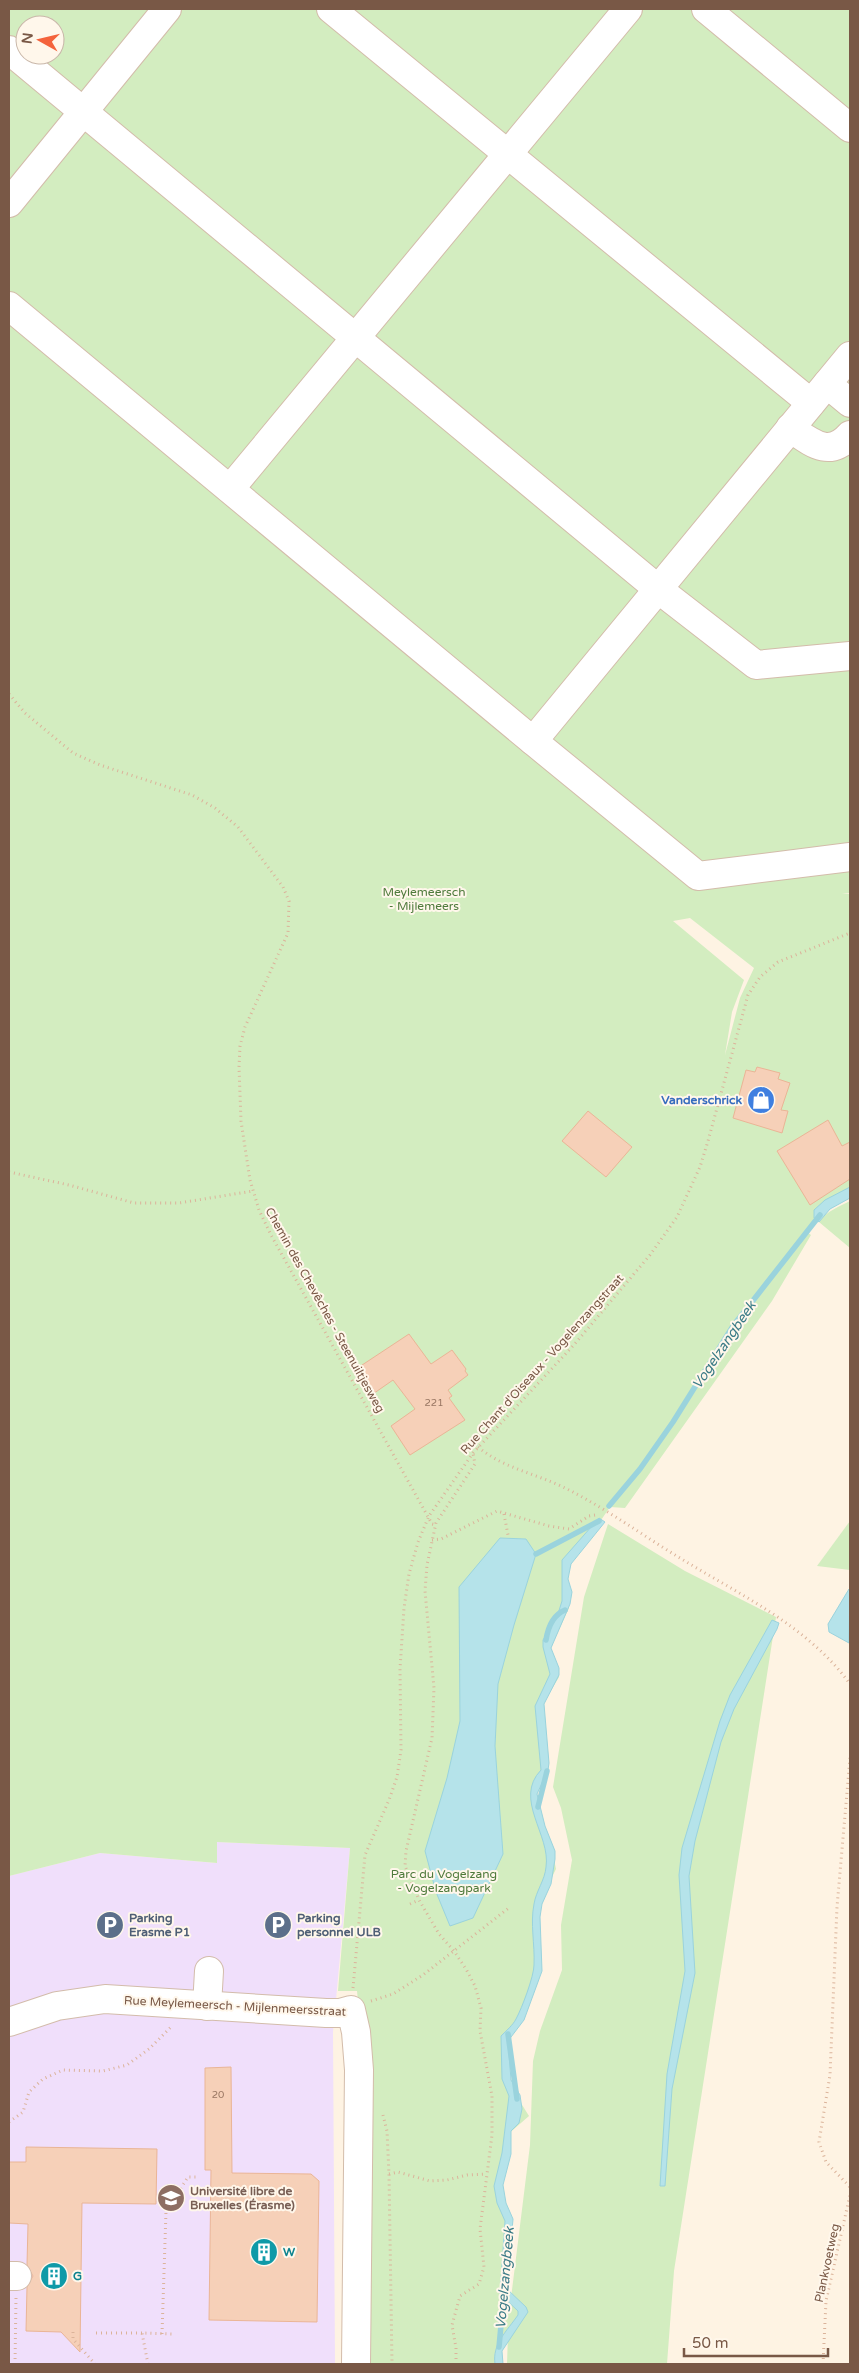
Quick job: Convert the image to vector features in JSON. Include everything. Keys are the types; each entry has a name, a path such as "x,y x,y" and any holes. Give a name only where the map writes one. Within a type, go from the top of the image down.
{"street":[{"path":"9,204 167,9"},
{"path":"332,9 508,154 819,394 850,403"},
{"path":"230,489 628,9"},
{"path":"706,9 850,128"},
{"path":"9,50 658,589 756,665 850,656"},
{"path":"9,306 698,876 850,857"},
{"path":"533,740 850,356"},
{"path":"790,428 813,444 827,447 842,445 850,436"},
{"path":"212,2006 214,1972"},
{"name":"Rue Meylemeersch - Mijlenmeersstraat","path":"9,2022 57,2006 105,1999 326,2013 340,2013 351,2010 356,2032 359,2070 356,2364"}],"path":[{"name":"Chemin des Chevêches - Steenuiltjesweg","path":"9,694 32,720 73,753 100,765 192,795 215,808 238,827 283,886 289,902 288,933 252,1007 240,1046 241,1120 253,1191 271,1236 432,1524 436,1525"},
{"name":"Rue Chant d'Oiseaux - Vogelenzangstraat","path":"352,1992 365,1854 389,1800 401,1750 400,1669 407,1582 418,1542 429,1516 473,1452 573,1346 650,1255 677,1217 700,1168 716,1117 742,1014 753,985 768,968 778,962 850,934"},
{"path":"9,1172 69,1184 134,1204 186,1202 253,1191"},
{"path":"478,1447 492,1459 563,1487 781,1618 841,1671 850,1684"},
{"path":"456,2364 456,2348 452,2325 460,2296 479,2284 484,2267 480,2229 492,2136 492,2096 480,2031 481,2008 475,1986 454,1951 439,1934 418,1900 405,1866 406,1851 432,1738 434,1688 425,1591 432,1540 436,1525 475,1464 473,1452"},
{"path":"432,1540 441,1539 497,1511 569,1529 589,1516 596,1515"},
{"path":"504,1514 508,1535"},
{"path":"850,1758 837,1907 830,2075 819,2142 826,2162 850,2187"},
{"path":"410,1904 418,1900"},
{"path":"365,2003 393,1994 454,1951 510,1907"},
{"path":"9,2122 23,2112 29,2092 43,2079 63,2070 103,2072 127,2064 148,2049 171,2026 177,2024"},
{"path":"381,2107 387,2131 389,2174 392,2364"},
{"path":"389,2174 398,2172 430,2181 486,2174"},
{"path":"162,2334 166,2211 188,2178 197,2177"},
{"name":"Plankvoetweg","path":"823,2364 826,2301 850,2195"},
{"path":"13,2276 15,2364"},
{"path":"73,2332 73,2340 95,2364"},
{"path":"96,2333 174,2334"},
{"path":"142,2333 148,2364"}],"shaded area":[{"name":"Université libre de Bruxelles (Érasme)","path":"217,1842 350,1848 333,2032 335,2364 9,2364 9,1876 100,1853 216,1863"}],"green space":[{"path":"9,9 850,9 850,893 842,894 850,894 850,1193 822,1208 807,1232 811,1235 772,1301 625,1508 610,1507 571,1564 568,1574 569,1608 550,1649 559,1677 542,1705 548,1766 534,1789 544,1831 551,1845 556,1869 539,1903 536,1931 541,1961 524,2017 508,2034 509,2084 529,2116 507,2135 498,2188 512,2223 504,2292 511,2298 530,2145 533,2061 540,2031 562,1970 561,1925 572,1860 561,1808 553,1787 584,1597 608,1524 685,1571 776,1617 674,2271 667,2364 507,2364 508,2334 498,2346 499,2364 370,2364 369,2051 359,2011 357,1991 338,1991 350,1848 217,1842 217,1863 100,1853 9,1876","holes":["690,918 754,968 740,998 725,1055 732,1012 744,980 673,921"]},
{"path":"850,1201 850,1248 819,1222 829,1212"},
{"path":"850,1521 850,1570 817,1566"}],"water":[{"path":"850,1187 850,1198 830,1209 819,1222 814,1218 814,1210 825,1200"},
{"path":"599,1518 605,1522 571,1564 568,1579 572,1592 570,1604 551,1648 559,1668 559,1675 544,1704 549,1763 548,1770 537,1794 545,1826 555,1851 555,1859 551,1884 542,1904 540,1917 542,1971 524,2020 508,2041 511,2080 520,2095 522,2109 519,2123 511,2131 511,2154 503,2185 506,2203 513,2219 507,2289 526,2307 528,2312 502,2351 503,2364 495,2364 498,2344 518,2315 518,2311 500,2294 505,2221 497,2203 494,2186 502,2153 509,2096 502,2079 501,2036 516,2019 532,1977 534,1957 533,1912 535,1899 546,1867 546,1855 532,1805 531,1793 533,1781 541,1770 535,1706 550,1674 543,1640 557,1617 562,1601 562,1560"},
{"path":"500,1538 526,1539 536,1554 498,1684 495,1746 503,1854 473,1918 450,1926 436,1892 425,1851 447,1778 460,1721 459,1587"},
{"path":"849,1589 849,1643 829,1632 828,1624"},
{"path":"772,1620 779,1623 777,1629 734,1709 721,1742 695,1841 689,1876 695,1973 672,2089 665,2186 660,2186 667,2074 685,1971 679,1875 682,1848 720,1721 730,1695"}],"building":[{"path":"757,1067 780,1073 778,1079 790,1083 781,1110 788,1111 782,1133 733,1118 746,1070 755,1072"},
{"path":"588,1111 632,1147 606,1177 562,1141"},
{"path":"828,1120 842,1146 850,1142 850,1179 810,1205 777,1151"},
{"path":"409,1334 431,1364 452,1350 466,1369 465,1371 468,1375 448,1390 452,1396 449,1398 465,1420 410,1455 391,1426 415,1409 393,1380 370,1396 353,1371"},
{"name":"W","path":"231,2067 232,2173 311,2174 319,2181 317,2322 209,2320 211,2170 205,2170 205,2068"},
{"name":"G","path":"26,2147 157,2149 156,2204 82,2203 80,2352 61,2332 26,2331 27,2287 33,2276 27,2265 28,2224 9,2223 9,2162 26,2162"}],"waterway":[{"name":"Vogelzangbeek","path":"609,1506 640,1469 673,1422 733,1326 820,1215"},
{"path":"536,1554 599,1521"},
{"name":"Vogelzangbeek","path":"546,1640 552,1622 557,1615 565,1610"},
{"name":"Vogelzangbeek","path":"538,1807 547,1771"},
{"name":"Vogelzangbeek","path":"508,2034 517,2099"},
{"name":"Vogelzangbeek","path":"499,2347 504,2292"}],"place":[{"name":"Vanderschrick","path":"761,1100"},
{"name":"Parking Erasme P1","path":"110,1925"},
{"name":"Parking personnel ULB","path":"278,1925"},
{"name":"Université libre de Bruxelles (Érasme)","path":"171,2198"},
{"name":"W","path":"264,2252"},
{"name":"G","path":"54,2276"}],"park label":[{"name":"Meylemeersch - Mijlemeers","path":"424,899"},
{"name":"Parc du Vogelzang - Vogelzangpark","path":"444,1881"}]}
